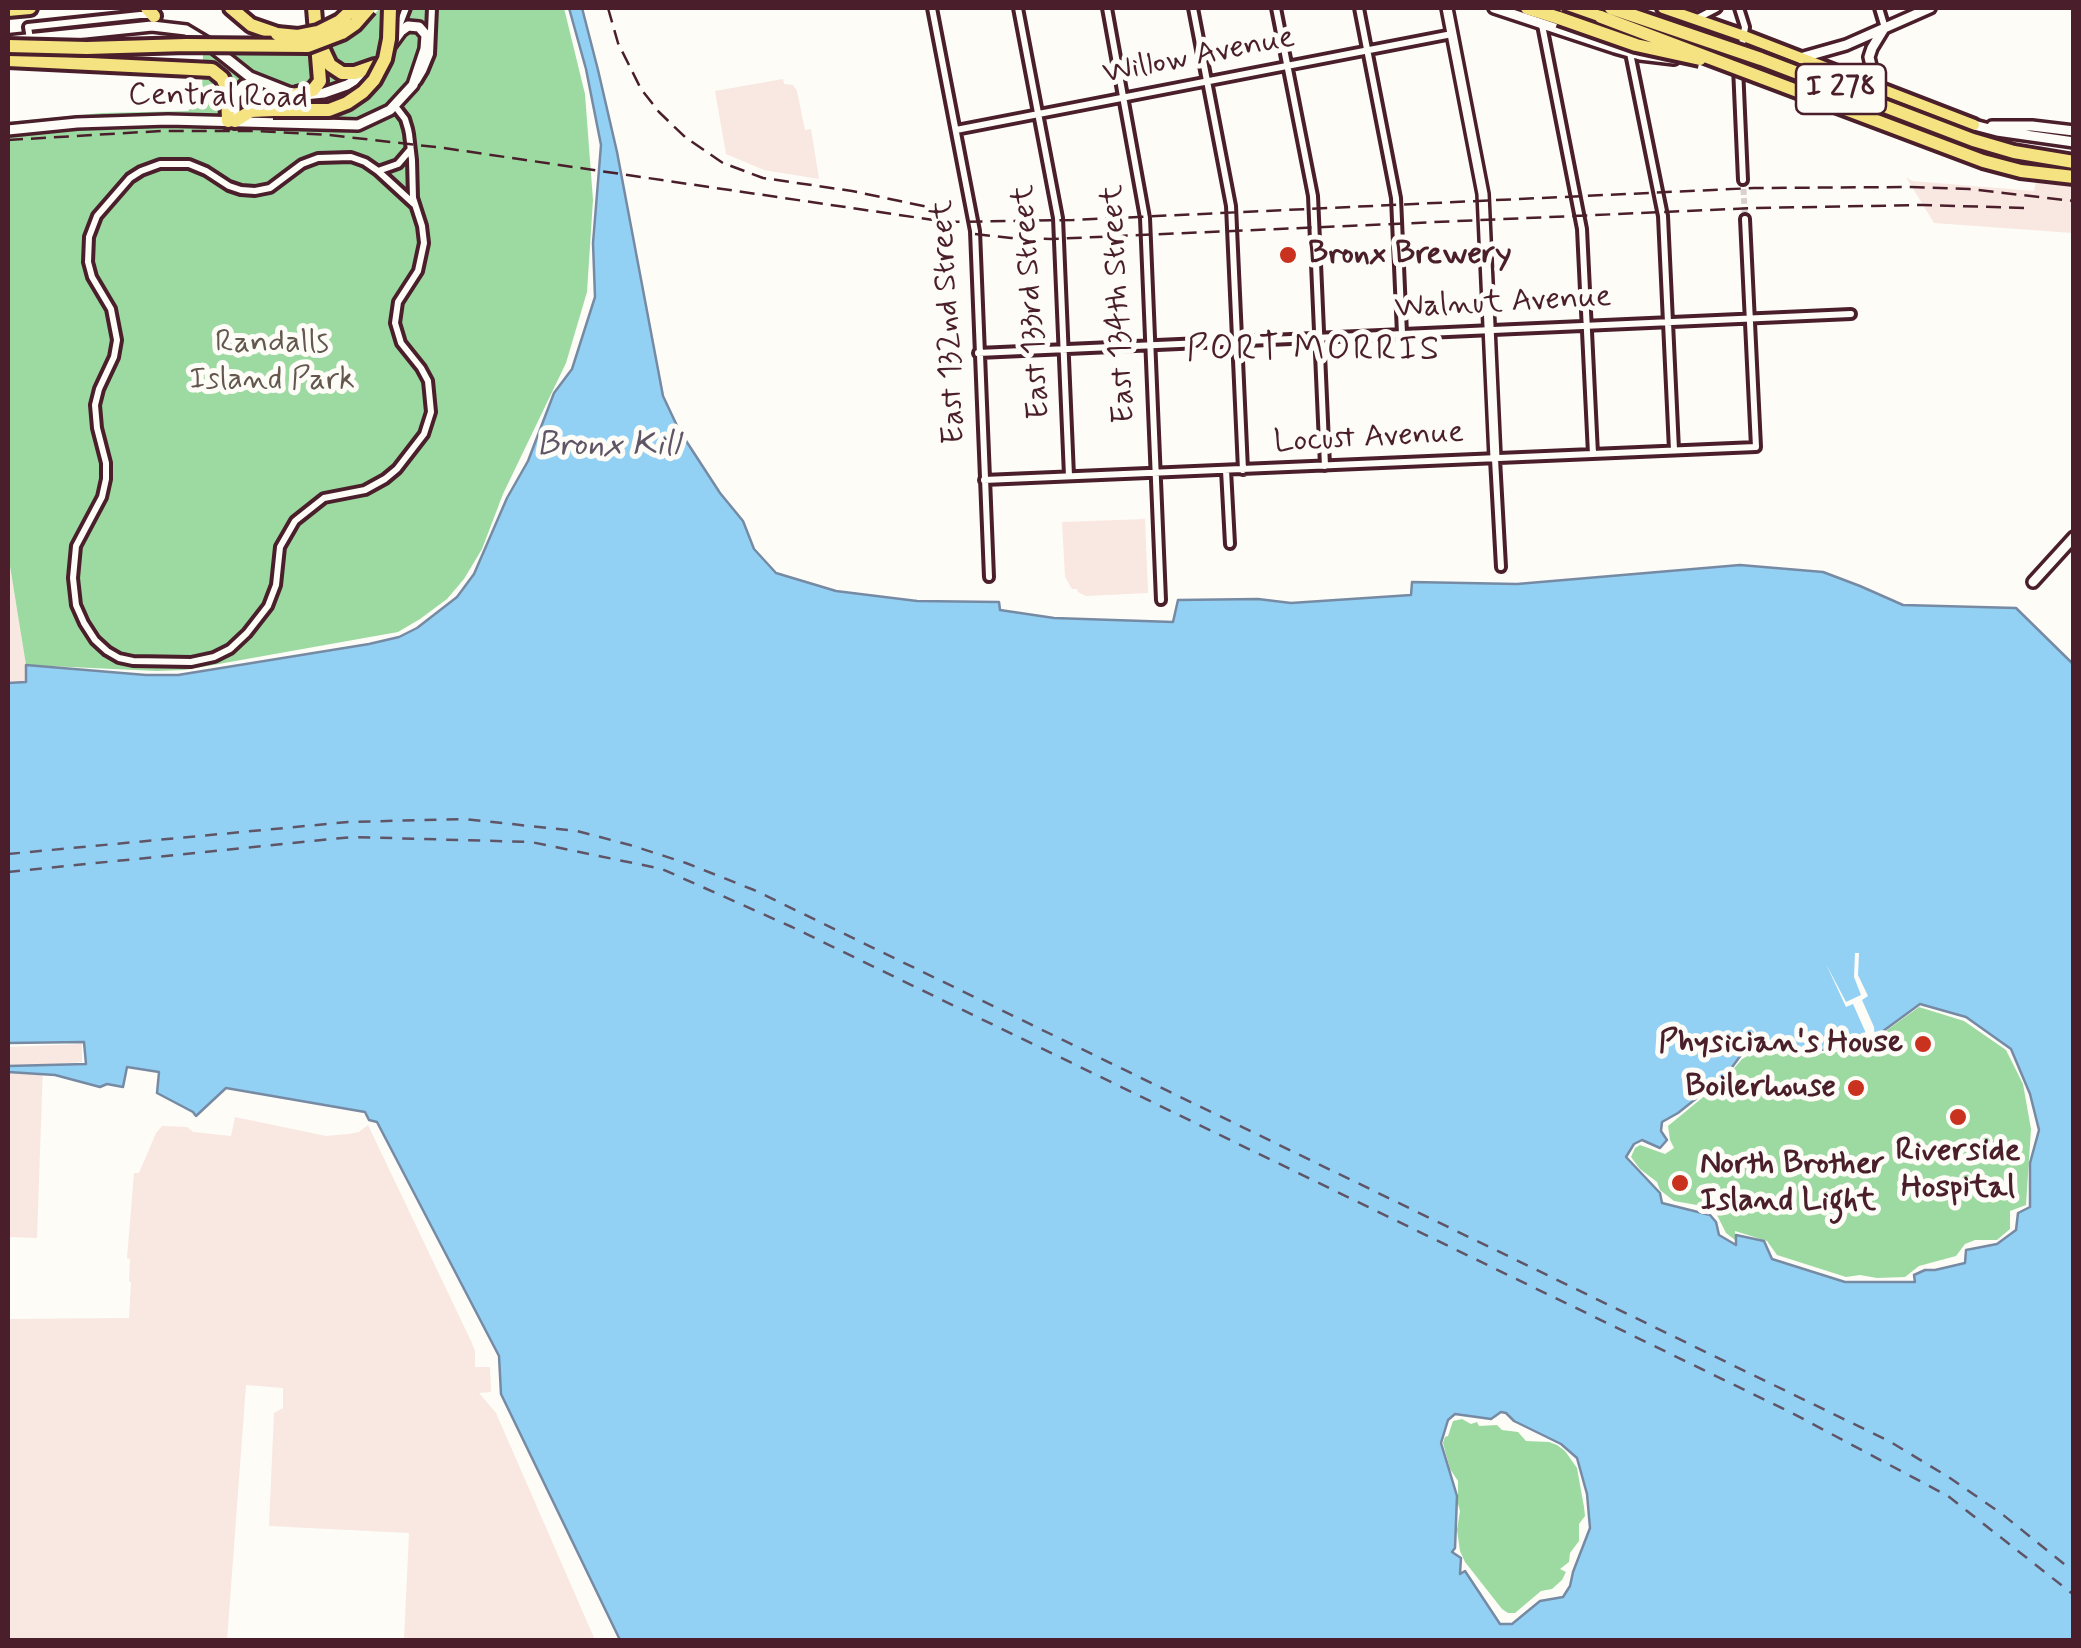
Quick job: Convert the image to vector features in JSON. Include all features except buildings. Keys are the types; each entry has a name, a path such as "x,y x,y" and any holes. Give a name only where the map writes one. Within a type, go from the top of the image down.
{"highway":[{"path":"8,10 30,8"},
{"path":"231,8 257,28 291,36 330,27 354,8"},
{"path":"297,94 313,90 320,81 314,8"},
{"path":"8,44 298,47 342,33 370,8"},
{"path":"8,60 212,70 224,81 231,121 255,110 329,110 347,103 374,80 385,59 390,8"},
{"path":"1527,8 1563,13 1646,48 1735,62"},
{"path":"1576,8 1606,12"},
{"name":"I 278","path":"1563,13 1606,12 1761,58 1973,140 2026,154 2074,159"},
{"name":"I 278","path":"1606,12 1973,158 2021,171 2074,174"},
{"path":"318,35 326,60 335,70 352,74 375,66"},
{"path":"198,68 209,62 216,50"}],"main road":[{"path":"1447,8 1483,194 1495,458"},
{"path":"1494,8 1630,52 1735,62 1840,95 1946,136 2074,159"},
{"path":"1588,8 1622,14 1975,155 2074,174"},
{"path":"1663,8 1974,126 2074,142"},
{"path":"1797,58 1839,47 1930,8"},
{"name":"Central Road","path":"151,12 186,30 258,81 297,94 317,94 359,78 375,66 391,44"},
{"name":"Central Road","path":"8,44 146,26 186,30"},
{"path":"391,44 408,26 424,32 425,49 413,86"},
{"path":"1840,95 1867,84 1872,70 1869,57 1885,28"},
{"path":"231,121 237,91 258,81"},
{"name":"Central Road","path":"8,130 120,121 352,126 395,106 413,86"},
{"path":"1974,126 2074,131"},
{"path":"1933,139 1959,144 1974,142"},
{"path":"2033,582 2074,537"}],"street":[{"path":"391,44 406,8"},
{"path":"413,86 430,54 432,8"},
{"name":"East 132nd Street","path":"932,8 975,231 988,577"},
{"name":"East 133rd Street","path":"1018,8 1058,218 1069,476"},
{"name":"East 134th Street","path":"1106,8 1144,206 1161,600"},
{"path":"1193,8 1232,214 1242,470"},
{"path":"1276,8 1313,196 1325,466"},
{"path":"1359,8 1396,198 1402,334"},
{"path":"1696,19 1717,8"},
{"path":"1740,8 1745,27 1735,62 1743,180"},
{"path":"1878,8 1885,28"},
{"name":"Central Road","path":"30,39 28,27 151,12"},
{"path":"1622,14 1663,216 1674,450"},
{"path":"1542,23 1582,229 1592,454"},
{"name":"Willow Avenue","path":"956,130 1452,34"},
{"path":"395,106 406,124 414,206 424,234 418,272 398,302 395,315 399,338 425,374 430,390 427,428 397,469 379,483 365,490 332,495 294,521 280,547 276,585 268,606 230,649 214,658 190,662 133,661 107,651 84,623 76,605 72,578 76,546 106,479 95,405 114,357 116,340 112,313 88,262 89,237 97,216 135,174 160,164 189,164 248,192 270,188 302,164 318,158 352,157 365,162 404,192 414,206"},
{"path":"378,170 398,164 410,150"},
{"path":"1745,219 1750,318"},
{"name":"Walnut Avenue","path":"978,353 1850,314"},
{"name":"Locust Avenue","path":"984,480 1756,447 1750,318"},
{"path":"1495,458 1501,567"},
{"path":"1226,470 1230,544"}],"shaded area":[{"path":"783,79 784,84 793,85 797,91 805,130 811,129 819,179 764,170 726,154 715,91"},
{"path":"1906,177 1912,181 2034,191 2036,181 2073,185 2073,233 1934,223"},
{"path":"1145,519 1148,593 1086,596 1072,589 1065,577 1062,522"},
{"path":"8,554 26,665 26,683 8,683"},
{"path":"82,1044 82,1062 43,1065 37,1238 8,1237 8,1047"},
{"path":"235,1117 326,1136 359,1132 368,1125 471,1341 475,1367 490,1367 491,1392 479,1393 496,1413 595,1640 404,1640 409,1533 269,1526 274,1413 283,1408 283,1388 246,1385 227,1640 8,1640 8,1319 129,1318 131,1282 127,1258 134,1173 139,1173 162,1126 231,1136"}],"green space":[{"name":"Randalls Island Park","path":"380,8 564,8 585,94 593,200 587,292 566,363 503,494 482,549 447,599 398,632 185,670 26,665 8,554 8,122 102,113 188,111 202,96 203,54 304,56 326,51 355,35"},
{"path":"1919,1007 1964,1021 2006,1050 2023,1084 2031,1129 2026,1205 2010,1211 2010,1229 1997,1240 1965,1244 1956,1256 1919,1266 1905,1277 1846,1277 1777,1255 1767,1241 1735,1231 1735,1240 1726,1233 1716,1213 1708,1207 1674,1201 1631,1157 1640,1145 1665,1154 1674,1148 1668,1126 1724,1080 1742,1059 1759,1050 1803,1055 1848,1051 1876,1038"},
{"path":"1462,1419 1518,1432 1526,1441 1557,1445 1577,1468 1585,1516 1579,1524 1579,1541 1569,1562 1560,1569 1566,1572 1552,1589 1541,1591 1515,1613 1502,1609 1460,1551 1458,1481 1450,1469 1443,1443 1453,1421"}],"water":[{"name":"Bronx Kill","path":"569,8 582,8 598,70 663,396 679,430 743,521 754,549 776,573 836,591 917,601 999,602 1000,610 1054,618 1173,622 1178,600 1258,599 1291,603 1411,595 1412,582 1517,584 1740,565 1823,572 1903,605 2016,608 2073,664 2073,1640 620,1640 501,1394 499,1356 377,1122 369,1120 365,1112 226,1088 196,1116 157,1093 159,1072 127,1067 123,1087 100,1087 55,1075 8,1072 8,1066 86,1064 84,1042 8,1043 8,683 26,682 26,665 178,675 369,644 417,628 457,597 474,574 528,461 554,393 572,369 595,297 593,243 601,145","holes":["1920,1004 1966,1017 2011,1049 2030,1094 2039,1130 2030,1163 2030,1207 2018,1213 2016,1230 1997,1244 1966,1250 1965,1263 1925,1270 1914,1275 1915,1282 1845,1282 1772,1259 1764,1241 1736,1235 1736,1245 1719,1235 1710,1215 1662,1203 1660,1193 1626,1157 1634,1144 1642,1140 1660,1148 1667,1140 1661,1131 1662,1122 1727,1074 1741,1055 1760,1043 1772,1048 1821,1050 1857,1045 1875,1037","1501,1412 1561,1444 1577,1458 1587,1494 1590,1528 1563,1597 1540,1601 1512,1624 1500,1624 1465,1571 1460,1574 1461,1558 1452,1552 1457,1496 1441,1443 1448,1420 1455,1414 1491,1419"]}],"pier":[{"path":"1855,953 1859,953 1858,975 1868,996 1862,1000 1874,1027 1875,1038 1867,1042 1853,1004 1846,1007 1826,964 1846,1002 1861,995 1854,977"}],"ferry route":[{"path":"8,854 348,822 464,819 577,831 686,863 754,890 1889,1441 2002,1514 2074,1572"},
{"path":"8,872 352,837 531,842 662,869 792,927 1792,1413 1948,1496 2074,1595"}],"tunnel":[{"path":"1743,180 1745,219"}],"railway":[{"path":"608,8 618,43 641,89 685,137 723,163 763,178 947,211"},
{"path":"8,140 161,131 329,135 444,148 947,222 1073,220 1754,188 1969,189 2074,201"},
{"path":"975,234 1051,239 1755,208 1922,205 2028,208"}],"place":[{"name":"Bronx Brewery","path":"1288,255"},
{"name":"Physician's House","path":"1923,1044"},
{"name":"Boilerhouse","path":"1856,1088"},
{"name":"Riverside Hospital","path":"1958,1117"},
{"name":"North Brother Island Light","path":"1680,1183"}],"district":[{"name":"PORT MORRIS","path":"1314,352"}]}
